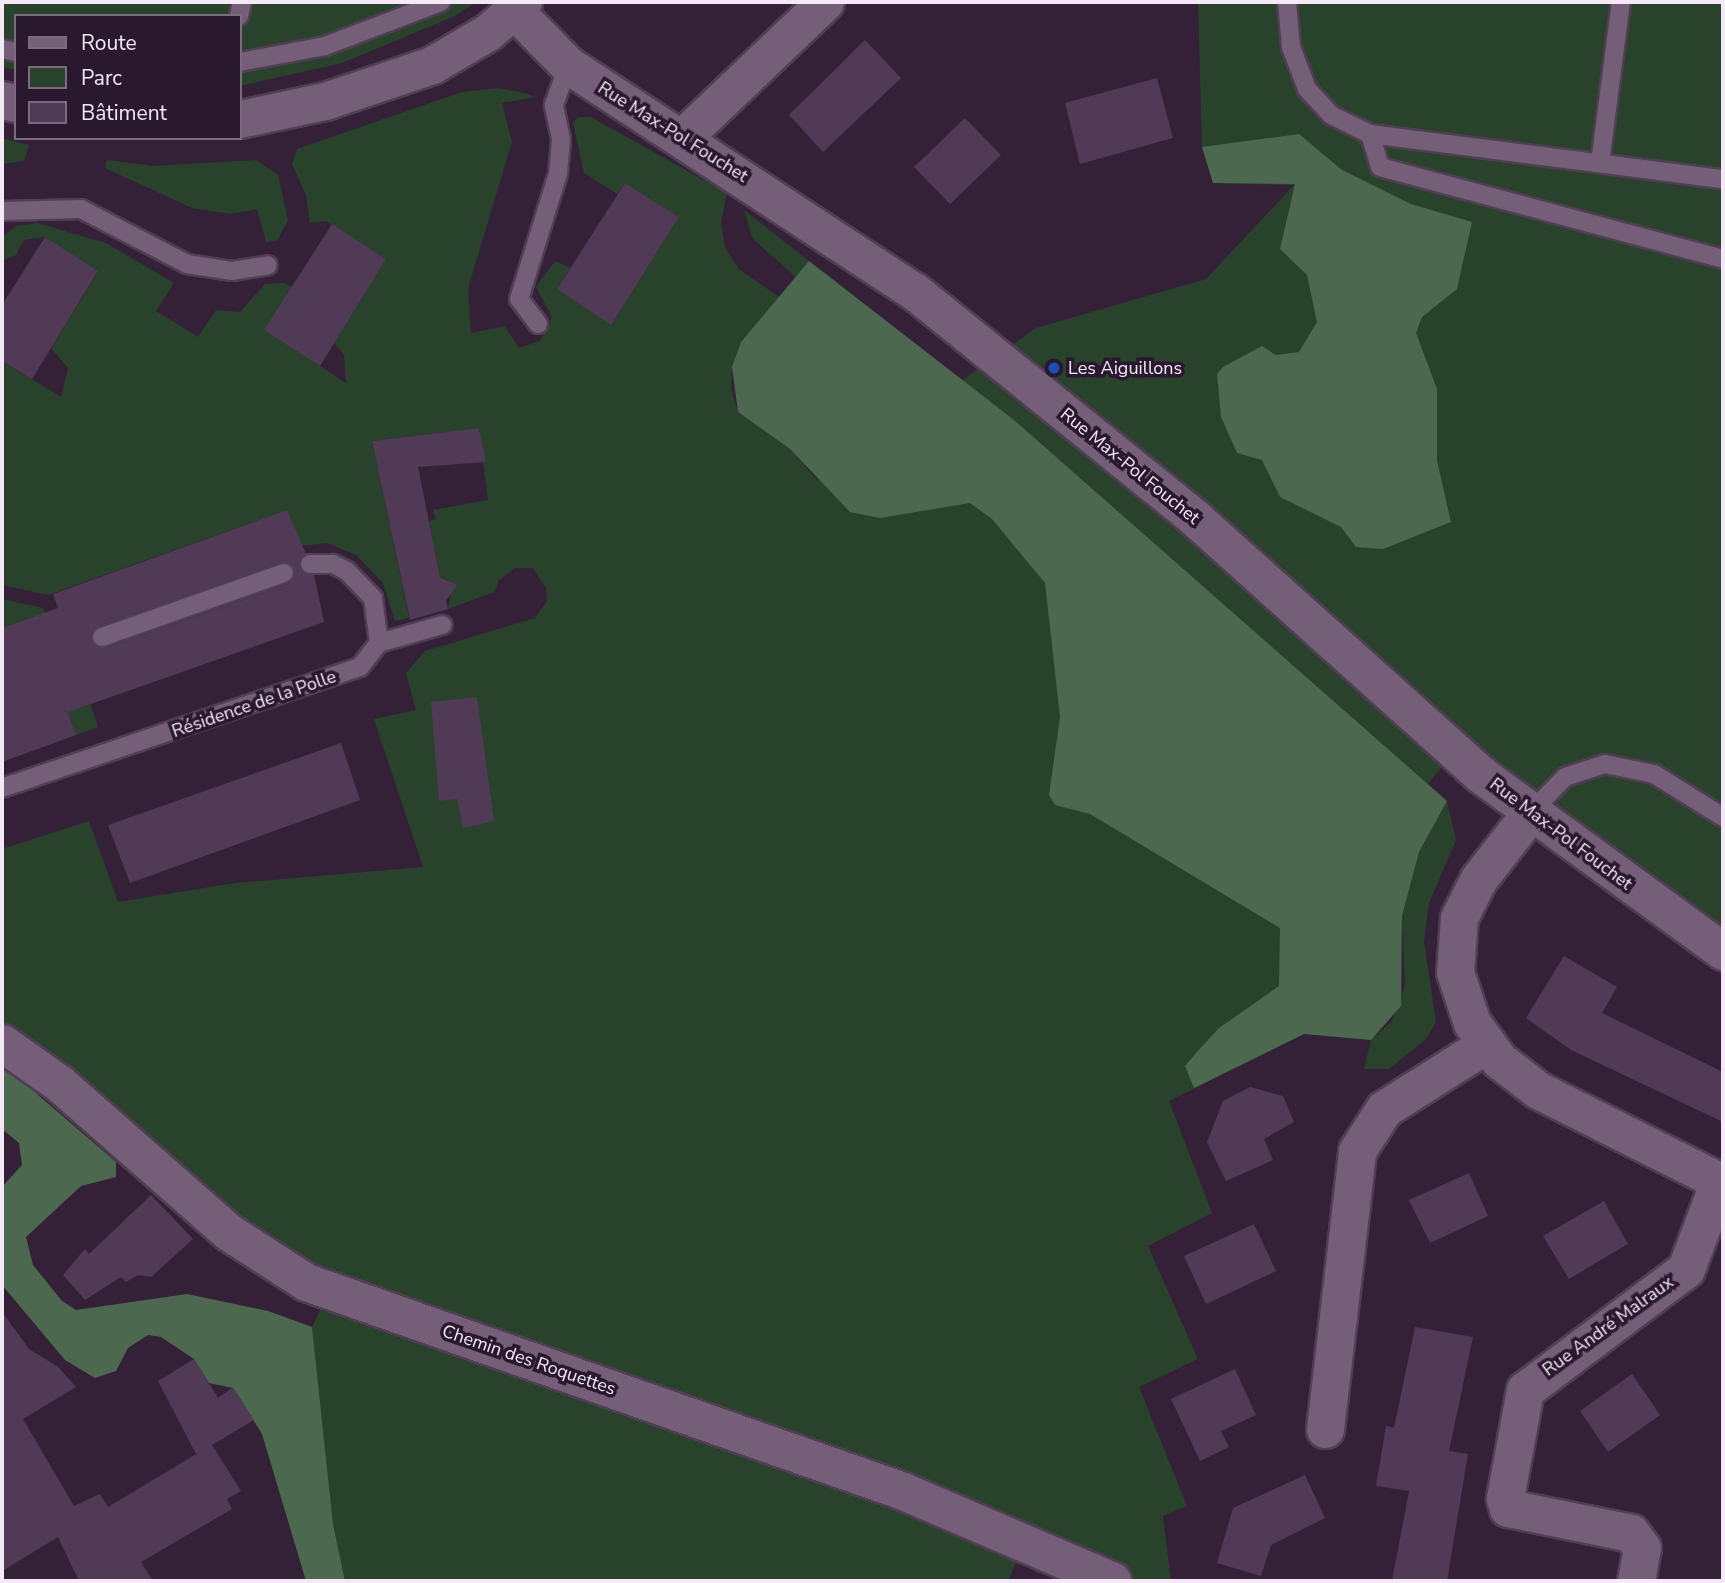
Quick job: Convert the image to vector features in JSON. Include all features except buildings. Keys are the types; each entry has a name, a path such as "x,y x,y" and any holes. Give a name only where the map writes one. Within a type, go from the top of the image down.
{"street":[{"path":"682,137 825,2"},
{"path":"242,118 326,101 432,65 519,6"},
{"name":"Rue Max-Pol Fouchet","path":"519,6 568,65 682,137 925,300 1195,518 1422,723 1530,813 1723,951"},
{"name":"Rue André Malraux","path":"1530,813 1478,880 1455,937 1462,1000 1487,1044 1538,1090 1721,1182 1686,1269 1525,1390 1505,1498 1508,1508 1637,1537 1642,1548 1636,1581"},
{"name":"Chemin des Roquettes","path":"2,1043 77,1098 230,1233 306,1282 903,1491 1112,1581"},
{"path":"1325,1429 1357,1152 1374,1122 1397,1098 1487,1044"}],"lane":[{"path":"242,62 325,46 440,2"},
{"path":"1287,2 1291,47 1307,89 1331,116 1370,134 1723,179"},
{"path":"1600,163 1621,2"},
{"path":"538,324 519,299 558,174 561,139 554,105 568,65"},
{"path":"1370,134 1380,167 1723,259"},
{"path":"2,211 82,209 187,264 232,271 268,265"},
{"path":"310,564 334,564 367,588 379,615 379,643 442,625"},
{"path":"102,637 284,573"},
{"name":"Résidence de la Polle","path":"2,788 352,671 368,661 379,643"},
{"path":"1530,813 1565,777 1605,764 1654,774 1723,817"}],"green space":[{"path":"2,2 476,2 455,16 342,63 242,86 242,14 14,14 14,70 2,67"},
{"path":"1198,2 1723,2 1723,951 1454,752 1350,879 1304,1034 1169,1101 1212,1213 1148,1246 1198,1359 1139,1387 1187,1506 1163,1516 1171,1581 1061,1581 1016,1562 1008,1581 345,1581 333,1524 312,1327 321,1309 305,1281 84,1081 2,1025 2,849 89,821 118,902 235,883 423,867 374,719 416,710 406,673 425,651 535,618 547,601 546,588 533,568 515,568 499,580 494,592 448,609 451,593 448,580 440,577 429,521 436,519 433,510 488,500 479,428 372,441 409,618 395,621 383,583 356,555 327,543 300,546 287,510 48,595 2,585 2,361 61,397 68,368 51,348 98,272 44,237 24,240 16,255 4,260 2,237 16,226 37,223 106,243 174,283 156,311 198,337 216,310 240,312 265,284 284,283 292,287 265,330 346,383 344,355 334,342 386,259 326,221 310,223 306,195 292,164 297,149 462,92 499,88 524,93 535,97 502,103 512,142 468,288 471,333 505,326 519,348 540,341 552,317 536,287 555,261 570,268 557,289 611,324 679,217 625,183 617,194 584,173 573,123 578,117 591,117 727,193 721,222 725,248 739,269 782,299 732,367 731,389 738,412 790,449 818,481 1036,328 1206,279 1294,185 1213,183 1202,147"},
{"path":"1299,134 1342,170 1411,204 1472,222 1457,289 1422,317 1416,333 1437,389 1437,461 1451,522 1383,549 1356,547 1341,527 1280,497 1262,460 1237,453 1221,417 1217,374 1223,367 1262,346 1276,355 1299,352 1317,322 1307,275 1280,249 1295,184 1213,183 1202,147"},
{"path":"2,138 29,145 24,161 2,164"},
{"path":"107,160 154,166 256,160 278,175 288,220 277,241 266,242 257,209 231,214 192,208 105,168"},
{"path":"744,210 809,261 797,278 753,239"},
{"path":"809,261 1014,420 1447,801 1419,852 1402,916 1401,1006 1371,1040 1304,1034 1194,1088 1185,1066 1219,1028 1279,986 1280,928 1090,814 1055,805 1049,795 1060,717 1045,583 992,519 970,503 880,518 850,512 790,449 738,412 732,367 741,342"},
{"path":"2,599 43,608 58,652 72,648 98,727 76,735 35,616 2,628"},
{"path":"1447,801 1456,840 1429,903 1424,942 1436,1022 1426,1039 1389,1069 1364,1069 1371,1040 1392,1021 1405,986 1402,916 1419,852"},
{"path":"2,1064 116,1162 116,1177 81,1186 26,1237 33,1265 62,1301 76,1310 187,1294 268,1311 312,1327 333,1524 345,1581 306,1581 262,1434 233,1388 209,1383 194,1359 161,1337 148,1335 128,1348 116,1371 95,1378 65,1360 2,1285 2,1187 22,1165 19,1143 2,1129"}],"place":[{"name":"Les Aiguillons","path":"1054,368"}]}
